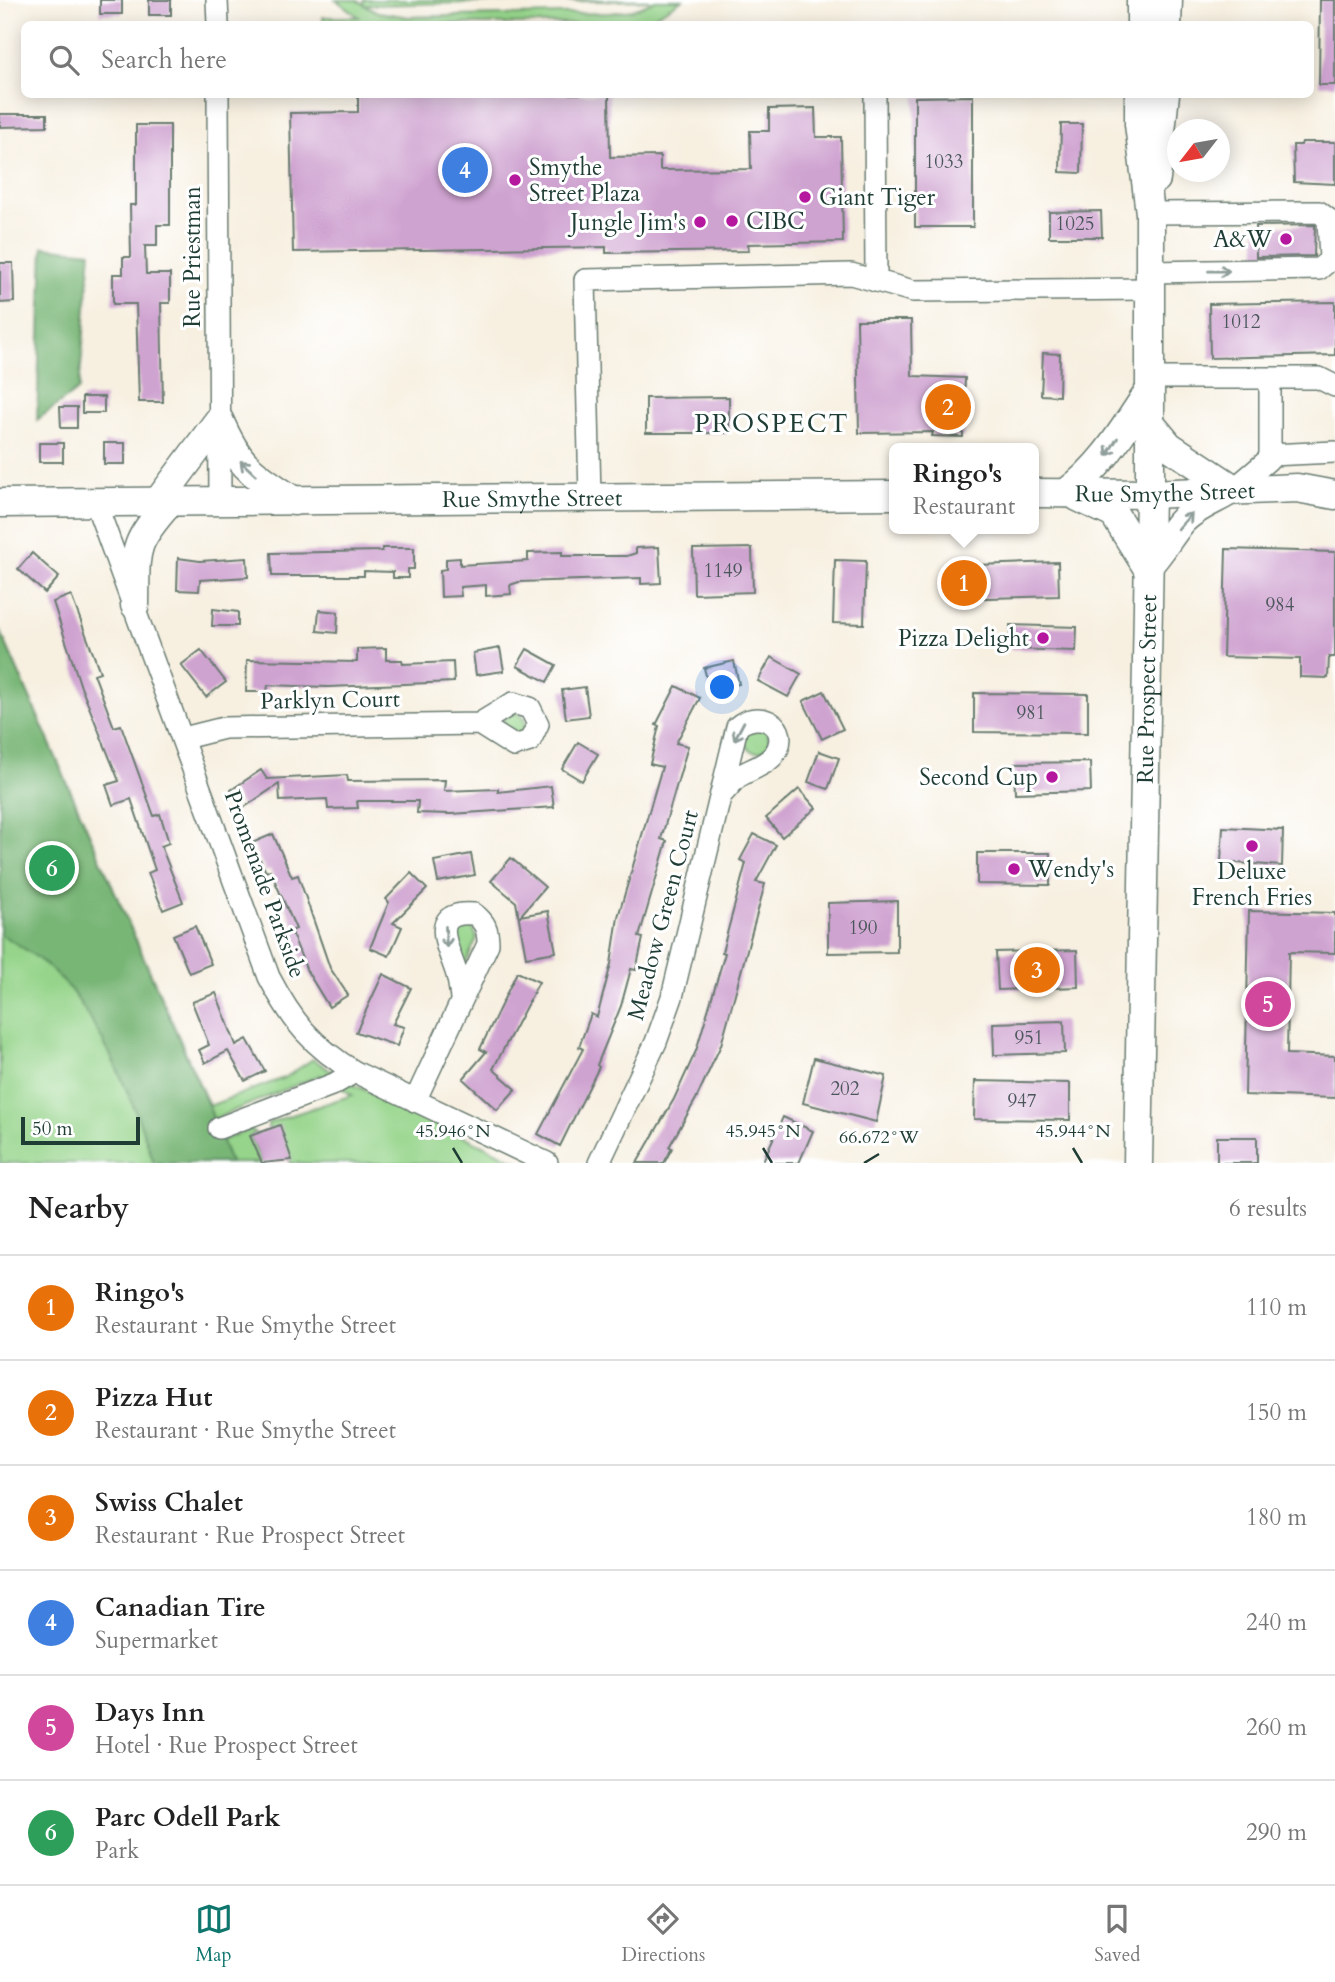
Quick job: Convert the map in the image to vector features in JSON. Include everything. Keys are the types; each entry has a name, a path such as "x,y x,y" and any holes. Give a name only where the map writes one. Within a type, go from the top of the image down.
{"main road":[{"path":"1141,0 1141,21"},
{"path":"1167,21 1168,0"},
{"name":"Rue Prospect Street","path":"1138,1163 1150,494 1150,213 1139,124 1139,98"},
{"name":"Rue Prospect Street","path":"1150,213 1164,124 1165,98"},
{"path":"1066,493 1089,476 1109,454 1148,386"},
{"path":"219,420 234,454 254,474 294,501"},
{"path":"135,605 137,547 143,532 219,420"},
{"path":"1066,493 1101,506 1114,514 1147,567 1194,511 1234,489 1169,446 1149,422"},
{"name":"Rue Smythe Street","path":"1297,488 1335,477"},
{"name":"Rue Smythe Street","path":"1039,493 1150,494 1297,488 1335,495"},
{"name":"Rue Smythe Street","path":"0,503 889,495"}],"street":[{"path":"217,0 218,21"},
{"name":"Rue Priestman","path":"218,98 220,502"},
{"path":"875,98 876,281"},
{"path":"590,498 585,280 851,274 913,291 1327,269 1330,260 1327,212 1150,213"},
{"path":"1148,386 1319,379 1335,386"},
{"path":"1234,489 1268,460 1270,454 1270,380"},
{"path":"1270,454 1335,452"},
{"name":"Promenade Parkside","path":"95,501 184,738 269,977 283,1004 304,1034 330,1057 355,1072 547,1163"},
{"name":"Parklyn Court","path":"184,738 224,728 479,723"},
{"name":"Meadow Green Court","path":"599,1163 656,1042 672,997 723,793"},
{"path":"415,1101 461,998"},
{"path":"219,1128 334,1084 355,1072"}],"green space":[{"path":"336,0 356,0 363,4 364,0 650,0 364,5 378,12 408,17 611,13 633,10 655,0 682,0 646,21 323,21 323,17 359,17"},
{"path":"43,247 91,252 79,389 37,420"},
{"path":"0,630 209,1106 286,1077 313,1059 350,1083 521,1163 290,1163 290,1156 268,1129 268,1123 352,1095 320,1075 216,1118 223,1140 251,1129 256,1134 250,1136 262,1163 0,1163"},
{"path":"0,630 209,1107 230,1163 154,1163 122,1079 78,1000 43,962 0,934"},
{"path":"514,713 522,716 525,724 522,732 514,735 506,732 503,724 506,716"},
{"path":"757,728 768,735 769,740 762,751 757,752 746,745 745,740 752,729"},
{"path":"463,925 473,928 477,938 464,967 454,935"}],"building":[{"path":"100,0 122,0 122,14 100,14"},
{"path":"149,0 171,0 171,15 149,15"},
{"path":"1320,0 1335,0 1335,85 1319,85"},
{"name":"Smythe Street Plaza","path":"358,98 609,98 610,157 660,156 660,170 751,169 750,131 769,131 769,109 815,108 816,137 841,137 843,242 748,244 749,251 606,253 606,247 293,252 290,113 358,112"},
{"path":"915,98 973,98 973,227 915,227"},
{"path":"0,114 47,114 47,126 0,127"},
{"path":"1061,124 1082,124 1081,173 1060,172"},
{"path":"136,125 170,125 170,225 157,225 157,246 145,246 146,274 170,274 170,303 161,303 163,402 139,402 136,304 113,304 113,274 123,274 123,257 131,257 130,205 136,205"},
{"path":"1302,142 1335,142 1335,184 1294,182 1293,145 1301,145"},
{"path":"1101,211 1102,237 1049,237 1049,212"},
{"name":"A&W","path":"1315,225 1314,256 1256,257 1256,226"},
{"path":"0,263 13,263 14,302 0,303"},
{"path":"1335,302 1335,355 1210,358 1209,304"},
{"path":"857,320 911,320 912,376 965,378 963,437 932,436 933,432 859,433"},
{"path":"1043,353 1060,354 1059,396 1041,395"},
{"path":"82,397 104,397 104,413 82,413"},
{"path":"729,397 729,433 646,433 646,398"},
{"path":"60,407 77,407 77,428 61,428"},
{"path":"39,443 63,443 63,462 39,462"},
{"path":"104,443 125,443 125,464 104,464"},
{"path":"659,547 661,583 641,584 641,578 519,582 510,585 511,594 486,596 486,585 460,587 461,596 441,597 440,570 446,569 446,559 460,558 460,565 528,561 528,553 627,556 636,553 636,548"},
{"path":"382,548 414,548 414,569 408,569 408,578 393,578 393,572 364,571 364,576 272,576 271,553 382,551"},
{"path":"752,548 753,592 694,594 693,549"},
{"path":"1226,549 1335,552 1335,657 1329,657 1328,678 1300,677 1300,659 1223,657"},
{"path":"32,553 59,577 45,593 18,569"},
{"path":"178,558 200,561 247,558 248,577 200,580 199,591 177,590"},
{"path":"835,560 866,561 864,624 833,623"},
{"path":"1058,562 1059,596 950,599 949,566"},
{"path":"71,595 100,672 94,674 114,727 121,725 154,816 160,814 169,843 161,846 183,902 163,910 148,873 155,870 131,799 113,805 106,785 119,781 81,687 53,602"},
{"path":"213,609 238,612 238,626 212,626"},
{"path":"319,610 338,612 337,633 317,631"},
{"name":"Pizza Delight","path":"1010,625 1077,627 1076,651 1010,649"},
{"path":"386,648 386,660 402,660 403,664 453,662 454,682 328,687 268,685 267,692 246,692 247,660 357,662 357,649"},
{"path":"500,648 504,671 476,675 473,653"},
{"path":"527,649 556,665 547,682 517,666"},
{"path":"201,650 226,682 206,697 181,665"},
{"path":"771,657 801,674 788,697 758,681"},
{"path":"734,661 739,684 710,691 704,668"},
{"path":"676,686 700,698 676,743 688,746 661,839 667,841 639,937 643,938 636,970 631,969 621,1006 597,1065 599,1067 560,1146 538,1134 583,1049 579,1047 591,1014 597,1017 611,964 618,917 662,767 650,764 659,726 656,725"},
{"path":"585,687 589,716 566,719 562,690"},
{"path":"824,691 843,729 822,739 803,701"},
{"path":"974,693 1088,694 1088,733 974,732"},
{"path":"578,742 598,754 582,781 562,769"},
{"path":"819,751 839,758 828,789 808,782"},
{"name":"Second Cup","path":"1090,762 1091,791 1015,793 1014,763"},
{"path":"261,770 267,779 347,775 348,781 445,780 444,791 498,789 498,792 551,786 554,807 451,814 417,813 418,801 357,801 358,808 328,809 327,799 280,801 279,784 243,808 231,790"},
{"path":"799,789 816,808 782,837 766,818"},
{"name":"Deluxe French Fries","path":"1223,827 1283,830 1282,866 1221,862"},
{"path":"273,834 292,877 298,875 330,968 348,995 329,1007 307,971 291,931 296,929 270,870 266,872 252,843"},
{"path":"754,834 776,845 756,882 765,884 721,1045 696,1099 669,1147 672,1148 664,1163 637,1163 674,1099 696,1051 725,953 722,952 746,863 740,860"},
{"name":"Wendy's","path":"977,853 1050,853 1050,885 977,884"},
{"path":"471,854 475,875 438,882 434,861"},
{"path":"511,858 545,887 520,916 548,911 556,952 526,957 516,902 491,881"},
{"path":"411,873 427,889 393,923 402,927 389,956 370,948 389,902 386,899"},
{"path":"897,901 897,952 828,953 828,903"},
{"path":"1249,911 1335,913 1335,953 1289,952 1287,1054 1335,1056 1335,1098 1245,1095"},
{"path":"195,926 211,964 189,973 173,935"},
{"path":"1077,950 1078,987 998,990 996,952"},
{"path":"517,972 539,982 493,1069 516,1089 497,1110 463,1079 486,1052 480,1049"},
{"path":"383,974 411,988 393,1024 404,1027 397,1046 356,1032"},
{"path":"216,993 236,1045 247,1039 265,1071 245,1081 228,1051 205,1063 199,1050 209,1045 192,1002"},
{"path":"1064,1021 1065,1053 994,1055 993,1023"},
{"path":"814,1058 886,1076 876,1122 803,1103"},
{"path":"975,1081 1070,1083 1070,1120 974,1119"},
{"path":"783,1117 813,1131 799,1163 762,1163"},
{"path":"280,1125 292,1160 262,1163 250,1136"},
{"path":"1217,1137 1257,1137 1257,1163 1217,1163"}],"place":[{"name":"Canadian Tire","path":"465,170"},
{"name":"Smythe Street Plaza","path":"515,180"},
{"name":"Giant Tiger","path":"805,197"},
{"name":"CIBC","path":"732,221"},
{"name":"Jungle Jim's","path":"700,222"},
{"name":"A&W","path":"1286,239"},
{"name":"Pizza Hut","path":"948,407"},
{"name":"Ringo's","path":"964,583"},
{"name":"Pizza Delight","path":"1043,638"},
{"name":"Second Cup","path":"1052,777"},
{"name":"Deluxe French Fries","path":"1252,846"},
{"name":"Parc Odell Park","path":"52,868"},
{"name":"Wendy's","path":"1014,869"},
{"name":"Swiss Chalet","path":"1037,970"},
{"name":"Days Inn","path":"1268,1004"}],"district":[{"name":"PROSPECT","path":"772,423"}]}
